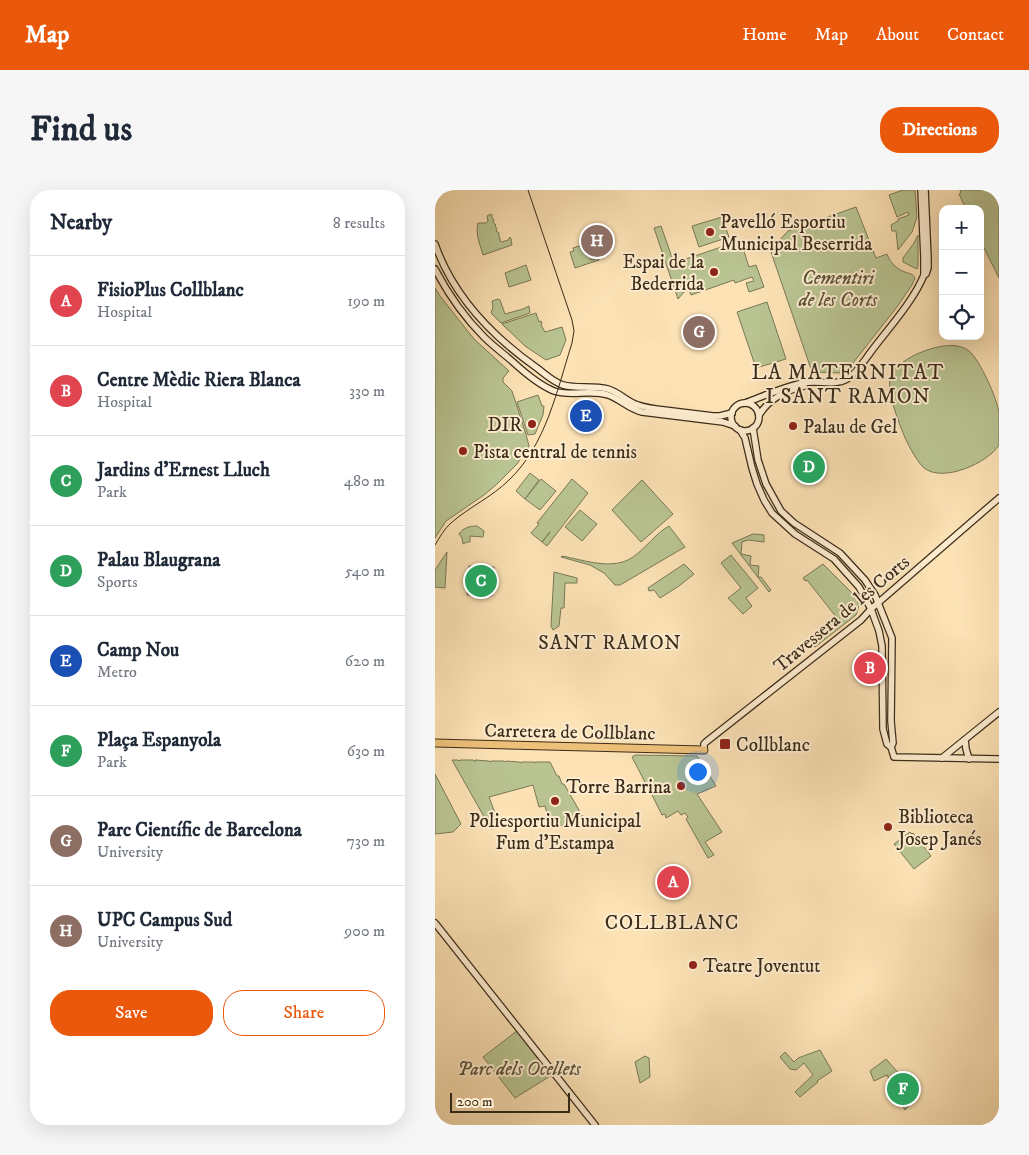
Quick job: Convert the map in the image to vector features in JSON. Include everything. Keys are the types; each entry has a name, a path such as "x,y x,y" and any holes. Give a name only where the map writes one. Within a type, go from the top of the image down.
{"main road":[{"name":"Carretera de Collblanc","path":"435,744 704,750"}],"street":[{"path":"921,190 924,275"},
{"path":"435,244 442,263 453,283 487,327 511,349 562,384 608,389 636,405 650,408 713,416 723,415 731,413 740,404 804,382 838,383 848,379 859,368 914,294 926,274 928,258 925,190"},
{"path":"435,269 460,310 485,338 525,372 549,388 560,392 576,394 588,392 603,394 638,412 723,422 748,430 757,425 759,415 753,406 745,403"},
{"path":"759,415 769,402 783,394 808,385 816,385 819,382"},
{"path":"560,392 562,384"},
{"path":"731,413 731,418 745,438 757,484 774,516 795,534 834,560 859,587 871,609 882,646 883,733 887,744 891,747"},
{"path":"753,428 766,484 782,512 797,525 841,554 865,580 879,603 892,638 891,728 893,743 891,747 893,757 999,760"},
{"name":"Travessera de les Corts","path":"704,750 706,742 864,618 871,609 999,498"},
{"path":"774,516 782,512"},
{"path":"828,555 832,547"},
{"path":"864,618 870,616 875,619"},
{"path":"882,695 887,697 891,695"},
{"path":"942,758 999,712"},
{"path":"965,740 969,758"},
{"path":"435,922 595,1125"}],"green space":[{"path":"903,190 915,190 917,217 912,232 898,250 896,231 892,231 891,225 898,221 898,219 909,215 908,212 897,217 889,195"},
{"path":"960,190 999,190 999,278 984,248 984,205 964,205 959,194 961,193"},
{"name":"Cementiri de les Corts","path":"856,207 876,258 887,254 896,267 912,274 915,278 897,307 853,363 840,373 812,372 769,246 776,244 788,231"},
{"path":"491,214 496,225 496,231 499,233 500,241 508,240 510,237 512,245 483,255 477,235 477,227 478,223 486,223 488,221 487,216"},
{"name":"Pavelló Esportiu Municipal Beserrida","path":"722,217 729,237 699,247 692,226"},
{"name":"Espai de la Bederrida","path":"661,226 674,263 736,242 738,246 742,245 749,267 756,265 764,287 749,292 746,283 754,281 752,277 735,283 734,280 691,295 689,290 684,292 678,299 654,228"},
{"path":"918,235 917,269 903,262 903,258"},
{"path":"585,244 591,260 598,258 599,260 575,268 570,252 574,251 573,248"},
{"path":"526,265 531,280 509,287 505,273"},
{"path":"435,288 474,339 509,371 503,378 503,382 512,391 529,446 517,464 497,484 446,521 435,538"},
{"path":"498,299 505,314 529,306 530,313 501,323 491,313 492,301"},
{"path":"767,302 786,359 756,368 737,312"},
{"path":"536,313 545,332 562,327 566,340 560,355 546,360 525,346 502,324"},
{"path":"943,346 956,346 966,349 983,371 998,408 999,445 993,452 975,464 953,472 942,473 932,472 924,468 914,455 897,417 889,385 893,373 904,361 920,353"},
{"name":"DIR","path":"538,395 542,406 544,406 543,415 535,434 528,435 517,402"},
{"path":"530,473 539,480 525,499 516,491"},
{"path":"541,479 556,491 540,510 525,499"},
{"path":"572,479 588,493 547,546 531,533"},
{"path":"642,480 673,514 641,542 612,510"},
{"path":"580,510 597,524 582,541 565,527"},
{"path":"471,526 477,526 484,531 483,537 470,536 470,542 463,544 459,534"},
{"path":"669,526 685,547 620,585 615,585 604,573 590,565 561,557 608,564 625,561 633,557"},
{"path":"753,534 764,535 764,542 748,540 742,542 741,554 751,556 750,565 759,566 758,577 761,577 771,590 769,592 732,543"},
{"path":"447,552 445,588 435,587 435,570"},
{"path":"731,555 758,588 746,598 752,606 743,614 728,598 741,588 721,563"},
{"path":"684,564 694,574 679,586 660,598 654,590 649,591 648,588"},
{"path":"823,564 855,596 859,606 856,615 815,647 809,641 837,618 807,580 805,581 803,578"},
{"path":"469,566 494,567 492,596 467,595"},
{"path":"554,572 577,578 577,583 565,583 564,608 561,608 559,626 553,630 551,626"},
{"path":"635,755 697,756 716,786 697,794 722,832 705,842 714,855 708,858 686,819 688,817 685,813 681,815 678,811 666,818 665,814 662,815 632,757"},
{"path":"452,760 521,763 550,762 583,817 571,823 551,828 545,806 539,807 533,785 489,797 495,813 495,828 491,829"},
{"path":"435,774 461,824 453,832 435,834"},
{"path":"910,832 913,833 931,856 914,869 894,844"},
{"name":"Parc dels Ocellets","path":"518,1030 552,1075 515,1098 483,1057"},
{"path":"820,1050 832,1071 817,1081 800,1097 795,1092 813,1075 804,1063 796,1070 790,1069 780,1057 785,1052 794,1062 798,1058"},
{"path":"645,1056 649,1058 650,1077 640,1083 635,1062"},
{"path":"886,1059 919,1096 905,1110 887,1075 874,1081 870,1071"}],"tram line":[{"path":"435,545 444,530 451,523 495,492 522,466 541,434 549,416 572,343 574,331 572,320 528,190"}],"place":[{"name":"Pavelló Esportiu Municipal Beserrida","path":"710,232"},
{"name":"UPC Campus Sud","path":"597,241"},
{"name":"Espai de la Bederrida","path":"714,272"},
{"name":"Parc Científic de Barcelona","path":"699,332"},
{"name":"Camp Nou","path":"586,416"},
{"name":"DIR","path":"532,424"},
{"name":"Palau de Gel","path":"793,426"},
{"name":"Pista central de tennis","path":"463,451"},
{"name":"Palau Blaugrana","path":"809,467"},
{"name":"Jardins d'Ernest Lluch","path":"481,581"},
{"name":"Centre Mèdic Riera Blanca","path":"870,668"},
{"name":"Collblanc","path":"725,744"},
{"name":"Torre Barrina","path":"681,786"},
{"name":"Poliesportiu Municipal Fum d'Estampa","path":"555,801"},
{"name":"Biblioteca Josep Janés","path":"888,827"},
{"name":"FisioPlus Collblanc","path":"673,882"},
{"name":"Teatre Joventut","path":"693,965"},
{"name":"Plaça Espanyola","path":"903,1089"}],"district":[{"name":"LA MATERNITAT I SANT RAMON","path":"848,384"},
{"name":"SANT RAMON","path":"610,642"},
{"name":"COLLBLANC","path":"672,922"}]}
